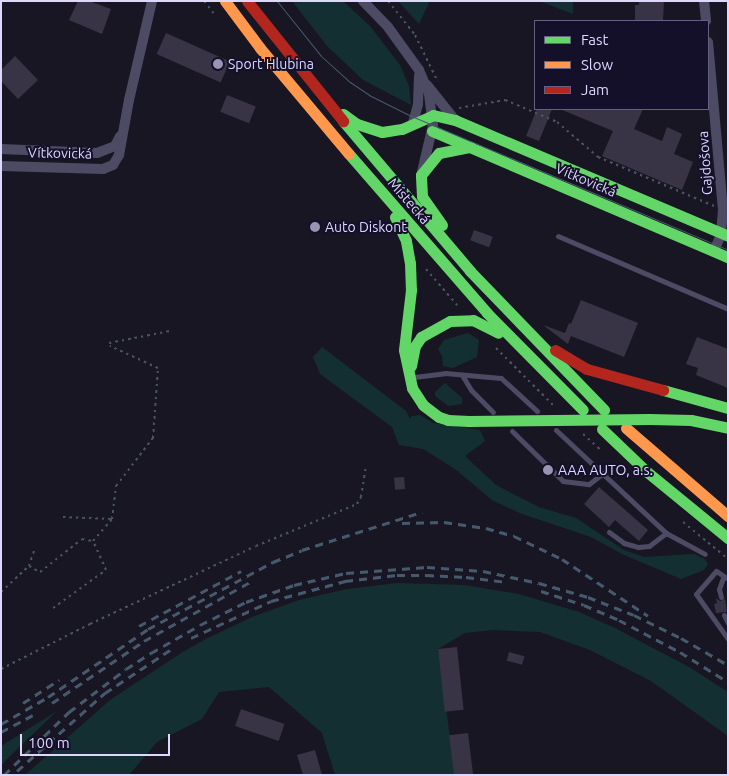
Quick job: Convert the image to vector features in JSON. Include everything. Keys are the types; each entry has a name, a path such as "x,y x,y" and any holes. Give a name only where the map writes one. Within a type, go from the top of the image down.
{"main road":[{"name":"Místecká","path":"225,1 260,48 387,200 487,313 584,410"},
{"name":"Místecká","path":"247,1 329,105 470,271 604,410"},
{"path":"329,105 357,124 382,132 402,129 433,115"},
{"name":"Vítkovická","path":"433,115 456,114 724,235"},
{"name":"Vítkovická","path":"432,131 728,258"},
{"path":"470,271 464,253 422,196 421,175 439,153 472,147"},
{"path":"387,200 406,241 410,263 410,290 404,350 408,378 416,397 431,412 448,420 691,420 728,428"},
{"path":"408,378 415,346 421,337 450,321 473,320 487,325 524,351"},
{"path":"532,337 587,369 728,408"},
{"path":"626,428 728,516"},
{"path":"602,429 646,471 728,538"}],"street":[{"name":"Vítkovická","path":"1,166 103,168 113,165 119,155 122,133 152,1"},
{"path":"363,1 388,27 419,70 423,81 433,115 432,131 421,175"},
{"path":"704,1 706,20"},
{"name":"Gajdošova","path":"709,49 723,154 724,235 714,252"},
{"path":"413,123 418,104 419,70"},
{"path":"423,81 456,114"},
{"name":"Vítkovická","path":"1,149 97,153 115,146 122,133"}],"lane":[{"path":"558,236 728,309"},
{"path":"408,378 445,373 501,378 537,411"},
{"path":"462,375 471,390 493,412"},
{"path":"556,430 666,533 705,554"},
{"path":"512,431 563,481 589,484 603,473"},
{"path":"714,528 728,545"},
{"path":"609,532 624,543 638,547 649,546 666,533"},
{"path":"720,597 719,589 726,579 716,572 696,594 728,639"},
{"path":"724,615 728,623"}],"path":[{"path":"388,1 415,35 439,83"},
{"path":"456,114 505,100 558,122 598,157 723,210"},
{"path":"92,541 112,519 116,486 153,438 158,368 110,344 170,331"},
{"path":"1,669 90,624 247,550 357,504 361,497 366,467"},
{"path":"63,517 112,519"},
{"path":"29,566 40,572 82,539 92,541"},
{"path":"53,608 106,570 92,541"},
{"path":"1,592 29,566 34,551"}],"green space":[{"path":"292,1 343,1 370,26 400,65 409,86 411,105 363,80 327,46"},
{"path":"398,1 430,1 419,24"},
{"path":"539,1 573,1 573,14"},
{"path":"468,333 479,340 477,357 453,368 443,366 442,356 438,349 444,340"},
{"path":"322,347 406,411 410,419 412,416 420,415 433,423 480,430 485,441 465,456 496,485 539,507 576,518 624,550 644,557 694,554 705,559 708,564 704,570 681,579 622,554 591,537 522,514 492,500 455,469 423,449 399,445 392,427 320,374 313,357"},
{"path":"445,383 462,398 462,404 448,406 435,396 435,392"},
{"path":"397,583 464,585 519,594 579,612 615,628 689,667 728,692 728,736 651,681 590,650 540,632 493,630 465,633 438,649 455,775 335,775 322,733 269,687 219,692 202,719 157,742 129,775 25,775 110,700 181,653 206,639 252,617 299,600 347,589"},
{"path":"57,711 6,760 1,766 1,746"}],"building":[{"path":"78,1 89,1 111,9 102,34 69,20"},
{"path":"639,1 664,1 663,20 635,20 635,5 639,5"},
{"path":"166,33 230,61 221,82 157,54"},
{"path":"15,56 38,80 18,99 1,81 1,70"},
{"path":"227,95 256,107 249,123 220,112"},
{"path":"537,110 552,110 539,141 526,136"},
{"path":"562,110 643,110 634,129 662,141 667,127 682,134 674,154 693,162 682,190 602,156 613,131"},
{"path":"474,230 493,237 489,247 470,240"},
{"path":"581,300 638,323 624,357 571,336 568,344 543,325 565,333"},
{"path":"697,337 728,349 728,388 696,375 698,368 686,364"},
{"path":"404,477 405,489 395,490 394,478"},
{"path":"599,487 648,530 639,541 615,520 609,527 584,504"},
{"path":"716,598 720,601 725,599 727,612 716,613 714,604 717,603"},
{"path":"457,647 464,710 445,712 438,649"},
{"path":"509,652 524,656 522,665 507,661"},
{"path":"241,709 284,724 279,741 235,726"},
{"path":"468,733 473,775 454,775 449,735"},
{"path":"315,750 322,775 303,775 297,755"}],"tram line":[{"path":"277,1 321,56 350,82 371,96 409,115 728,250"}],"railway":[{"path":"1,724 48,697 148,629 273,562 302,550 422,512"},
{"path":"402,523 444,522 486,528 514,536 562,559 648,616"},
{"path":"4,775 69,712 126,669 151,653 246,602 294,585 346,573 427,567 483,571 539,583 588,597 634,615 681,638 728,665"},
{"path":"139,626 241,571"},
{"path":"191,638 271,601 345,581 397,575 426,575 466,577 504,582"},
{"path":"52,703 144,641 252,581"},
{"path":"541,591 584,605 619,620 680,652 728,682"},
{"path":"17,771 105,693 173,648"},
{"path":"23,703 59,680"},
{"path":"1,732 33,715"}],"traffic: fast":[{"path":"343,114 357,124 382,132 402,129 433,115 455,120 728,236"},
{"path":"343,121 470,271 604,410"},
{"path":"432,131 728,257"},
{"path":"442,225 422,196 421,175 439,153 470,147"},
{"path":"349,154 487,313 583,410"},
{"path":"395,217 406,241 410,263 411,290 404,350 412,388 423,405 439,417 448,420 469,421"},
{"path":"411,366 415,346 421,337 450,321 473,320 498,333"},
{"path":"663,390 728,408"},
{"path":"650,419 691,420 728,428"},
{"path":"469,421 650,419"},
{"path":"602,429 646,471 728,538"}],"traffic: slow":[{"path":"225,1 260,48 349,154"},
{"path":"626,428 728,516"}],"traffic: jam":[{"path":"247,1 343,121"},
{"path":"555,350 587,369 663,390"}],"place":[{"name":"Sport Hlubina","path":"218,64"},
{"name":"Auto Diskont","path":"315,227"},
{"name":"AAA AUTO, a.s.","path":"548,470"}]}
